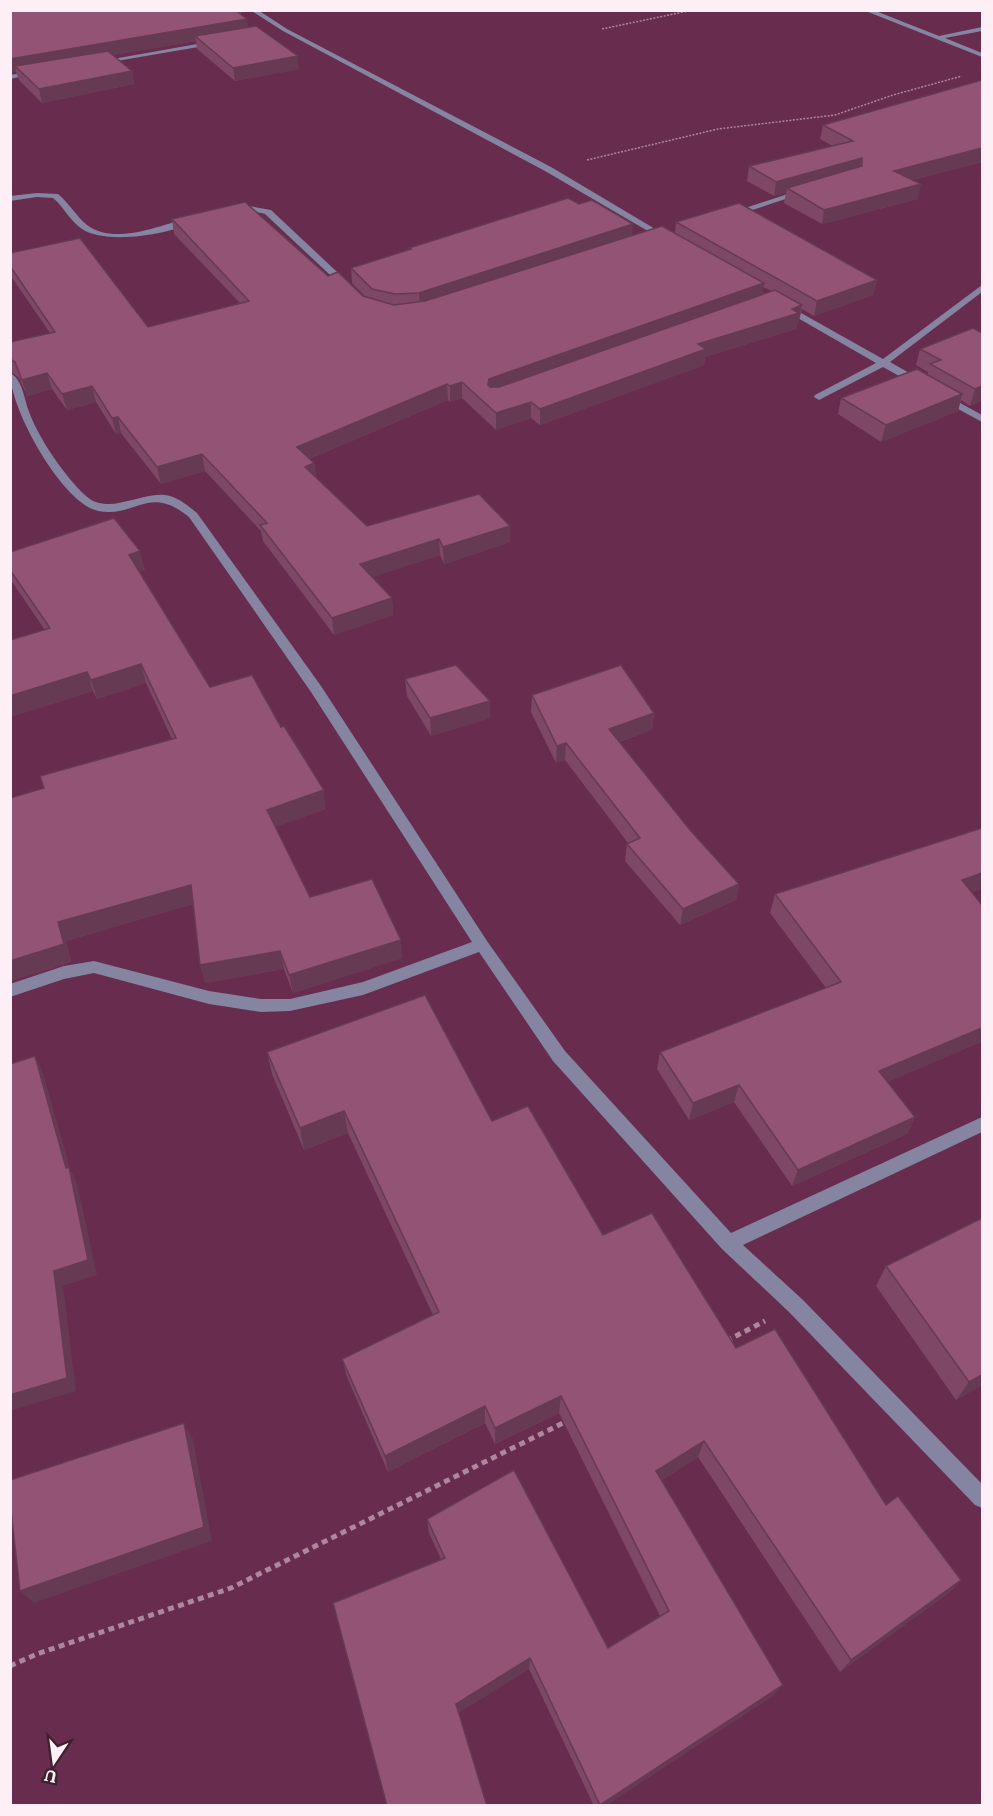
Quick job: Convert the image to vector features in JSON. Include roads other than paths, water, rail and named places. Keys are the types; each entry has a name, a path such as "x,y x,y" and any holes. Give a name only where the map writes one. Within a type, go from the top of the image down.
{"street":[{"path":"253,10 285,30 548,170 681,247"},
{"path":"866,10 982,55"},
{"path":"938,38 982,29"},
{"path":"274,32 285,30"},
{"path":"88,64 220,42"},
{"path":"10,76 44,71"},
{"path":"718,218 809,190"},
{"path":"10,199 38,195 55,196 84,227 108,235 136,234 206,217"},
{"path":"218,214 241,208 268,212 352,291"},
{"path":"649,238 672,231"},
{"path":"819,397 883,363 982,288"},
{"path":"772,300 982,419"},
{"path":"10,376 16,383 26,418 74,491 89,505 111,507 151,498 166,499 185,506 193,515 316,689 482,945 559,1056 728,1242 796,1306 982,1498"},
{"path":"10,991 58,975 92,967 124,973 166,987 245,1003 290,1006 355,991 482,945"},
{"path":"728,1242 982,1124"}]}
